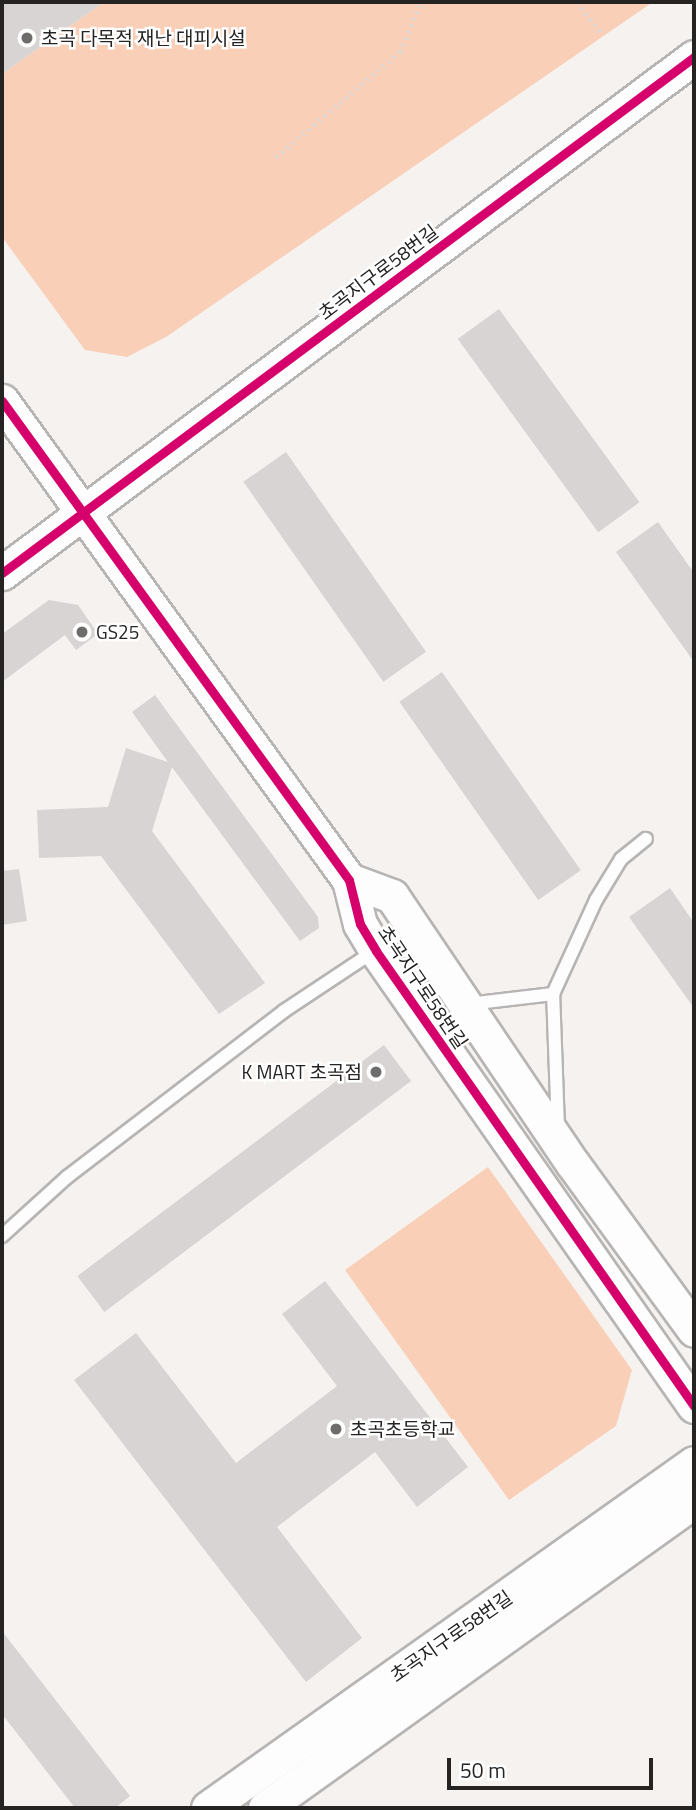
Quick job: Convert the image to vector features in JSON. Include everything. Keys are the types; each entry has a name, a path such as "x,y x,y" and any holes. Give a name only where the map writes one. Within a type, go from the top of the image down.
{"street":[{"name":"초곡지구로58번길","path":"2,573 83,516 694,57"},
{"name":"초곡지구로58번길","path":"2,401 349,880 359,924 376,951 694,1406"},
{"name":"초곡지구로58번길","path":"349,880 391,897 413,925 558,1142 694,1329"},
{"name":"초곡지구로58번길","path":"208,1808 694,1463"},
{"name":"초곡지구로58번길","path":"265,1808 694,1501"}],"lane":[{"path":"558,1142 553,994 596,900 621,859 646,839"},
{"path":"2,1236 67,1177 251,1036 413,925"},
{"path":"468,1004 553,994"}],"path":[{"path":"276,157 400,52 421,2"},
{"path":"577,2 602,34"}],"shaded area":[{"path":"104,2 653,2 166,337 127,357 85,350 2,237 2,74"},
{"path":"488,1167 632,1370 616,1426 509,1500 345,1270"}],"building":[{"name":"초곡 다목적 재난 대피시설","path":"2,2 104,2 2,74"},
{"path":"499,309 639,502 598,532 458,339"},
{"path":"286,452 426,652 383,682 243,482"},
{"path":"658,522 694,573 694,662 616,552"},
{"path":"49,600 78,605 98,634 76,650 65,635 2,682 2,634"},
{"path":"442,672 581,870 538,900 399,702"},
{"path":"155,695 318,917 319,928 300,941 172,767 152,831 265,983 219,1014 101,856 39,858 37,810 108,807 126,748 168,762 132,712"},
{"path":"19,869 27,921 2,925 2,871"},
{"path":"670,888 694,923 694,1008 629,917"},
{"path":"384,1045 411,1081 104,1312 77,1276"},
{"path":"325,1281 468,1467 417,1507 375,1452 277,1527 362,1638 306,1682 74,1380 136,1333 236,1463 337,1386 282,1314"},
{"path":"2,1631 130,1796 115,1808 75,1808 2,1714"}],"cycle path":[{"path":"2,573 694,57"},
{"path":"2,401 349,880 360,924 376,951 694,1406"}],"place":[{"name":"초곡 다목적 재난 대피시설","path":"27,38"},
{"name":"GS25","path":"82,632"},
{"name":"K MART 초곡점","path":"376,1072"},
{"name":"초곡초등학교","path":"336,1429"}]}
